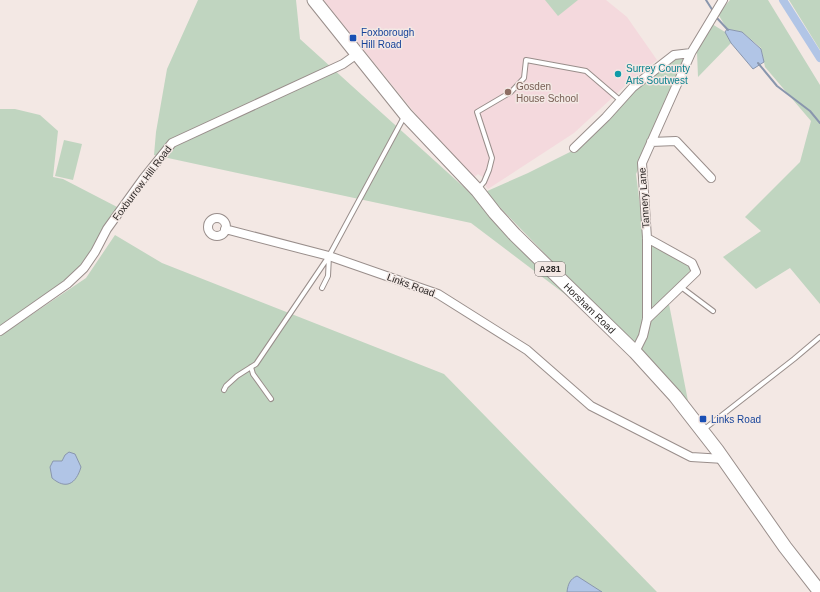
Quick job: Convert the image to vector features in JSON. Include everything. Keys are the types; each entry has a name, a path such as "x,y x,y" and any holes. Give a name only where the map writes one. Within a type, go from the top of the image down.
{"main road":[{"name":"Horsham Road","path":"314,0 406,114 477,190 495,214 635,352 675,396 703,430 785,547 820,592"}],"street":[{"name":"Tannery Lane","path":"635,352 644,336 647,318 647,238 642,163 691,53 723,0"},
{"path":"574,148 633,87 674,55 691,53"},
{"name":"Foxburrow Hill Road","path":"0,331 67,284 84,268 95,252 107,229 143,179 172,143 343,64 357,54"},
{"path":"651,142 676,141 711,178"},
{"name":"Links Road","path":"225,229 329,256 438,294 527,350 591,406 691,457 724,459"},
{"path":"647,238 692,263 696,272 647,318"}],"lane":[{"path":"477,190 484,182 492,158 477,112 511,92 524,78 526,60 586,71 621,101"},
{"path":"224,390 226,386 237,376 256,364 329,256 406,114"},
{"path":"322,288 328,276 329,256"},
{"path":"681,286 713,311"},
{"path":"703,430 820,337"},
{"path":"251,367 253,374 271,399"}],"shaded area":[{"name":"Gosden House School","path":"323,0 606,0 627,17 657,60 626,85 574,133 488,189 485,185 487,180 478,174 472,179 436,139"}],"green space":[{"path":"198,0 296,0 300,39 467,190 574,301 471,223 154,155 156,132 167,69"},
{"path":"545,0 578,0 558,16"},
{"path":"730,0 768,0 820,85 820,304 790,268 756,289 723,257 761,231 745,217 800,162 811,121 765,67 761,48 742,32 727,29 718,14"},
{"path":"789,0 820,0 820,50"},
{"path":"712,24 725,32 731,43 698,77 697,52"},
{"path":"694,51 636,174 644,238 693,267 668,299 688,401 485,192 528,173 582,146 625,94 673,52"},
{"path":"0,109 15,109 40,115 58,131 53,177 63,179 121,209 90,258 67,284 0,331"},
{"path":"64,140 82,144 73,180 55,176"},
{"path":"115,235 162,263 444,374 657,592 0,592 0,336 86,278"}],"water":[{"path":"727,29 742,32 761,49 764,62 753,69 731,43 725,32"},
{"path":"69,452 75,454 81,467 79,473 73,481 62,484 52,478 50,467 53,461 62,461 65,455"},
{"path":"577,576 602,592 567,592 570,582"}],"waterway":[{"path":"706,0 713,11"},
{"path":"783,0 820,58"},
{"path":"716,17 728,30"},
{"path":"758,63 777,86 810,111 820,123"}],"place":[{"name":"Foxborough Hill Road","path":"353,38"},
{"name":"Surrey County Arts Soutwest","path":"618,74"},
{"name":"Gosden House School","path":"508,92"},
{"name":"Links Road","path":"703,419"}]}
